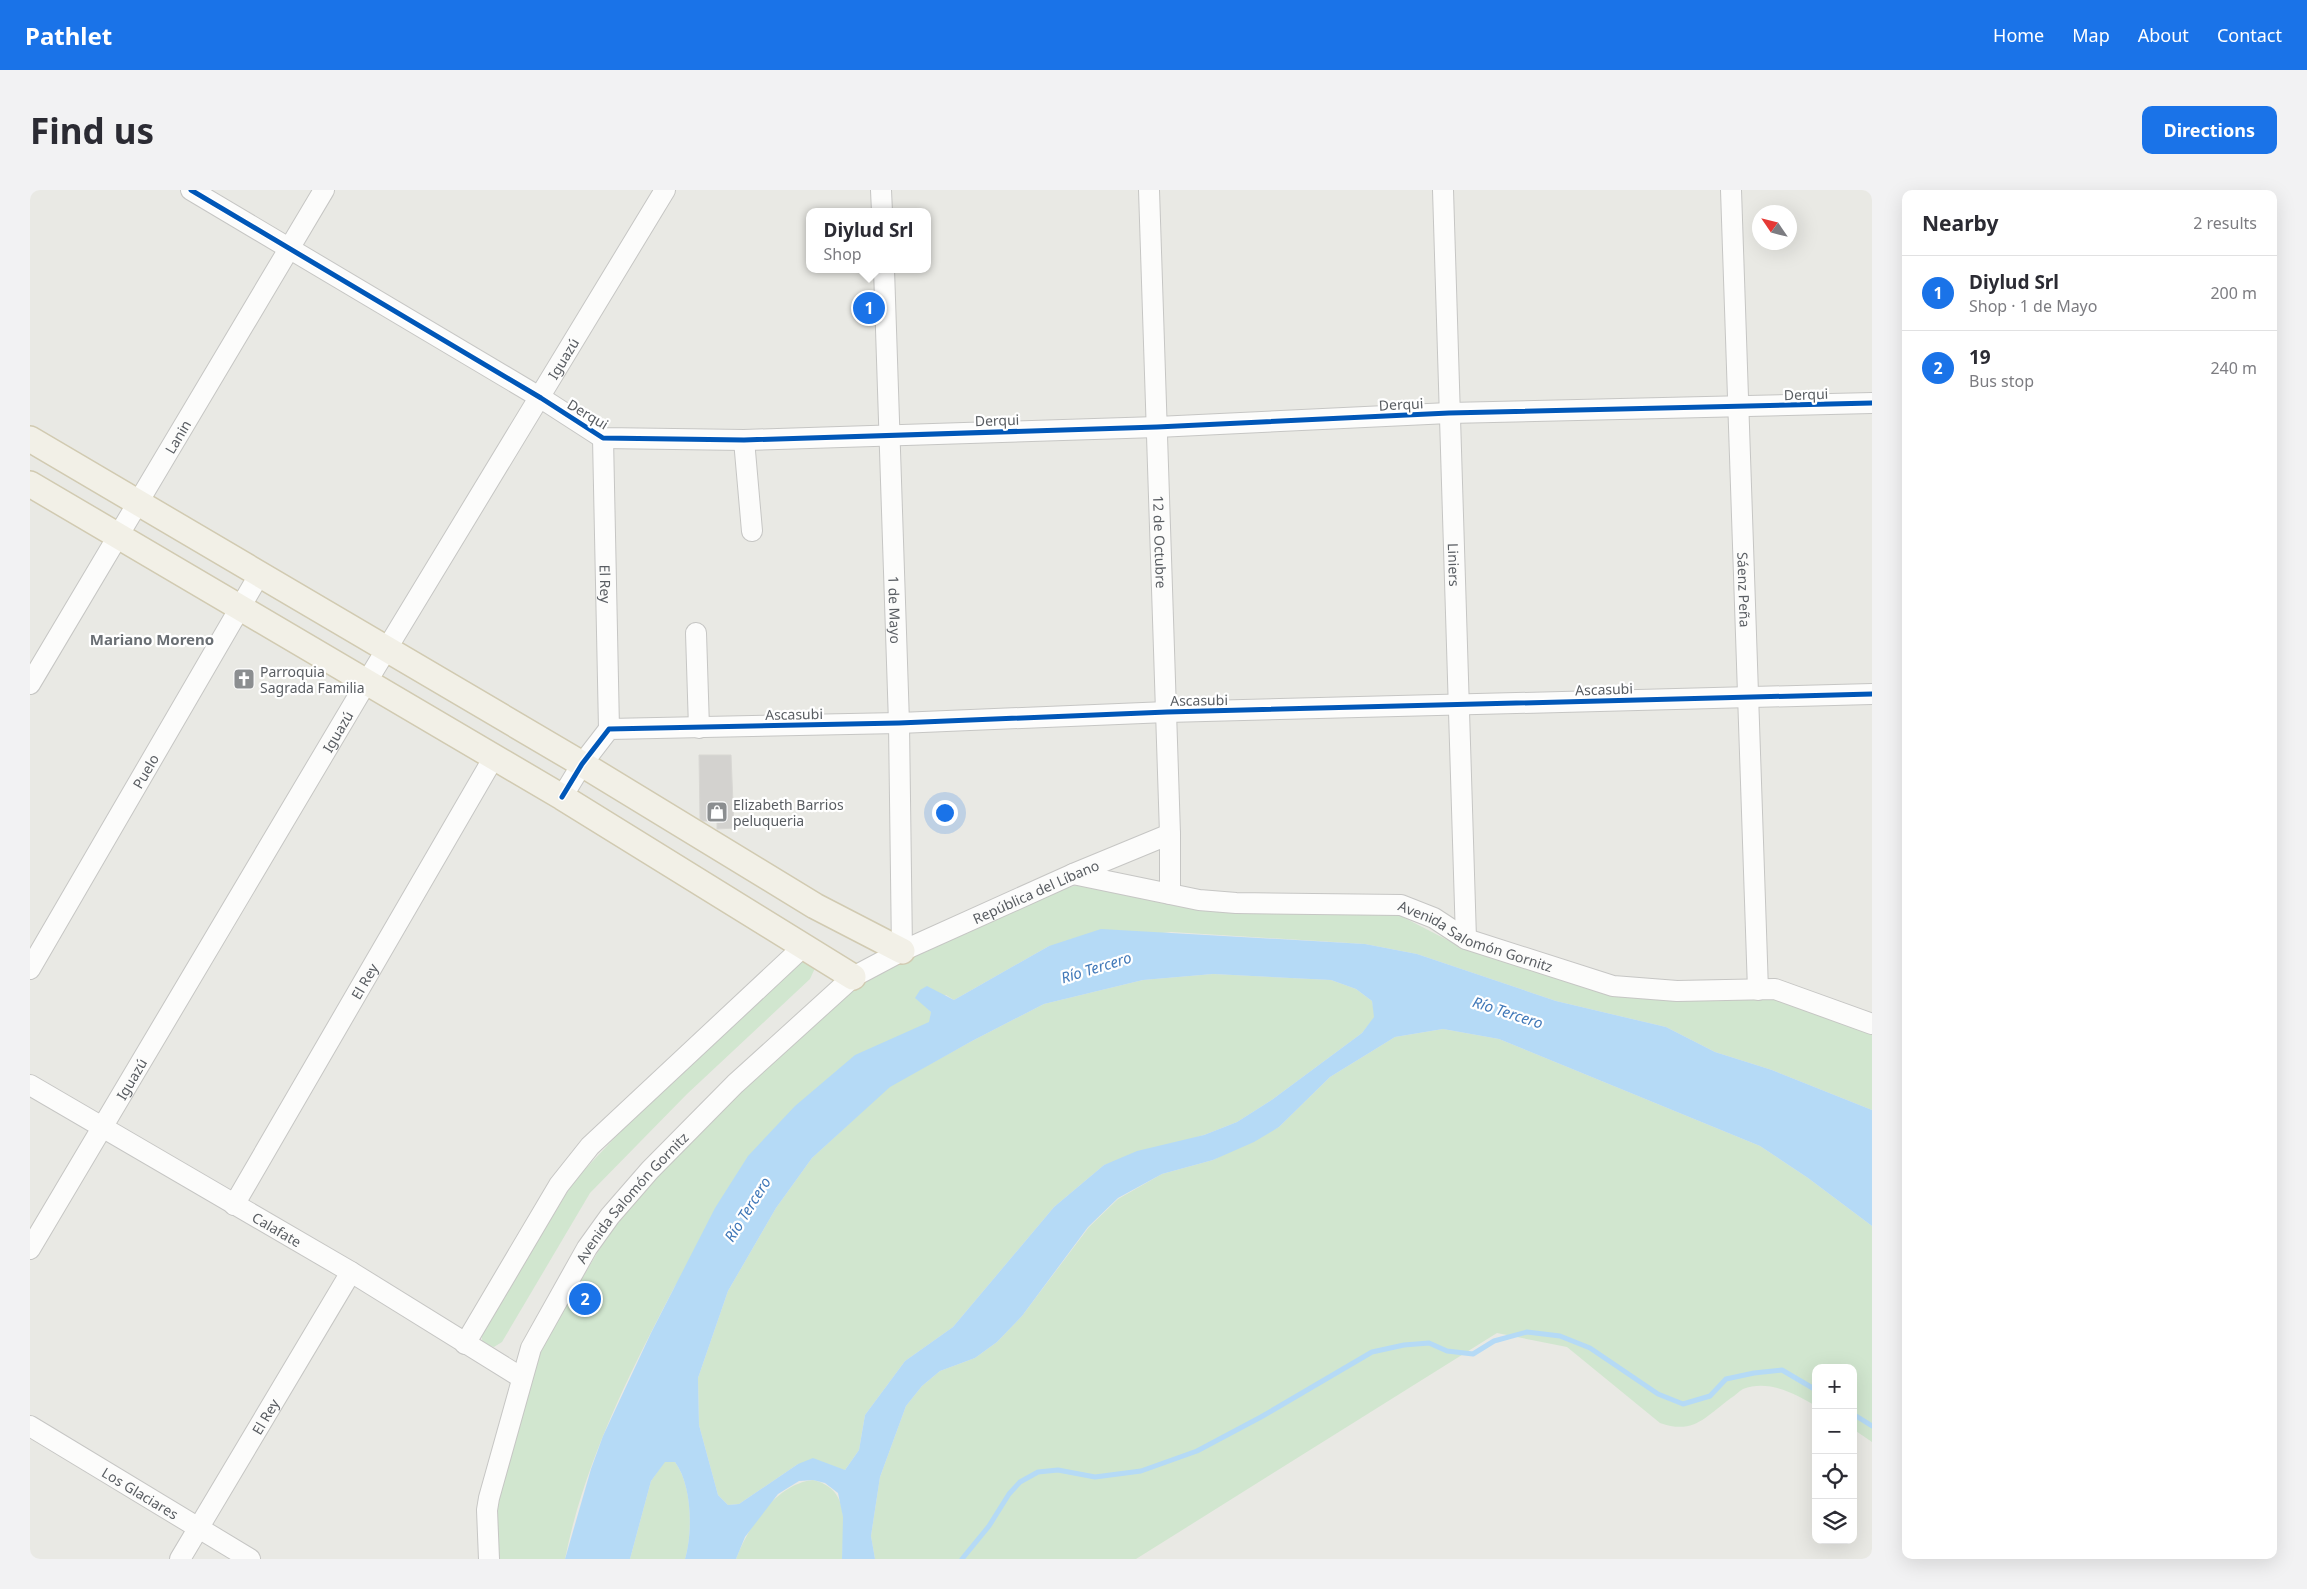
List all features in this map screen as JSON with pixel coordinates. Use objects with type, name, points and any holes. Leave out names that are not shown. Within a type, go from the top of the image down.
[{"type":"main road","points":[[30,439],[582,764],[815,906],[902,951]]},
{"type":"main road","points":[[30,484],[562,797],[853,977]]},
{"type":"street","name":"Derqui","points":[[191,190],[541,398],[603,438],[744,440],[1157,427],[1449,413],[1872,403]]},
{"type":"street","name":"Lanin","points":[[30,684],[36,660],[116,536],[324,190]]},
{"type":"street","name":"Iguazú","points":[[30,1249],[366,683],[541,398],[665,190]]},
{"type":"street","points":[[881,190],[882,208]]},
{"type":"street","name":"12 de Octubre","points":[[1149,190],[1170,834],[1170,894]]},
{"type":"street","name":"Liniers","points":[[1443,190],[1457,705],[1466,939]]},
{"type":"street","name":"Sáenz Peña","points":[[1731,190],[1740,407],[1758,990]]},
{"type":"street","name":"1 de Mayo","points":[[884,273],[899,723],[902,951]]},
{"type":"street","name":"El Rey","points":[[603,438],[609,729]]},
{"type":"street","points":[[744,440],[752,531]]},
{"type":"street","name":"Puelo","points":[[30,969],[238,608],[259,575]]},
{"type":"street","points":[[696,633],[699,728]]},
{"type":"street","name":"Ascasubi","points":[[609,729],[899,723],[1166,712],[1872,694]]},
{"type":"street","points":[[562,797],[582,764],[609,729]]},
{"type":"street","name":"El Rey","points":[[234,1205],[494,757]]},
{"type":"street","name":"República del Líbano","points":[[902,951],[1073,874],[1170,834]]},
{"type":"street","name":"Avenida Salomón Gornitz","points":[[1073,874],[1199,900],[1236,903],[1401,905],[1434,918],[1466,939],[1613,986],[1677,991],[1775,990],[1872,1024]]},
{"type":"street","points":[[465,1344],[559,1184],[590,1146],[804,946]]},
{"type":"street","name":"Avenida Salomón Gornitz","points":[[489,1559],[487,1516],[489,1498],[531,1348],[586,1248],[610,1216],[650,1170],[735,1084],[853,977],[902,951]]},
{"type":"street","name":"Calafate","points":[[30,1085],[351,1272],[522,1378]]},
{"type":"street","name":"El Rey","points":[[180,1559],[351,1272]]},
{"type":"street","name":"Los Glaciares","points":[[30,1426],[250,1559]]},
{"type":"green space","points":[[1074,886],[1208,911],[1397,914],[1463,948],[1662,999],[1778,1000],[1872,1034],[1872,1110],[1772,1070],[1715,1052],[1666,1027],[1556,1001],[1417,954],[1365,944],[1171,932],[1049,946],[954,1000],[946,995],[926,1006],[931,1012],[930,1022],[675,1286],[625,1385],[596,1453],[573,1523],[565,1559],[498,1559],[496,1522],[499,1494],[539,1355],[554,1325],[614,1225],[655,1176],[741,1091],[859,983],[872,975],[1056,891]]},
{"type":"green space","points":[[805,960],[813,964],[815,968],[810,979],[687,1094],[590,1193],[502,1342],[494,1347],[483,1343],[481,1335],[574,1181],[639,1112],[801,961]]},
{"type":"green space","points":[[1213,974],[1331,980],[1356,989],[1372,1001],[1375,1017],[1362,1033],[1273,1099],[1237,1122],[1204,1135],[1104,1165],[1054,1207],[953,1327],[905,1361],[865,1415],[859,1450],[845,1470],[798,1464],[739,1504],[728,1505],[718,1495],[699,1425],[698,1378],[728,1291],[776,1208],[812,1158],[890,1086],[1044,1004],[1143,980]]},
{"type":"green space","points":[[1443,1029],[1499,1039],[1760,1146],[1808,1178],[1872,1226],[1872,1442],[1857,1432],[1857,1364],[1812,1364],[1812,1404],[1781,1389],[1753,1386],[1743,1389],[1699,1422],[1682,1427],[1660,1423],[1567,1347],[1497,1333],[1136,1559],[875,1559],[871,1536],[880,1477],[906,1406],[922,1386],[940,1371],[975,1358],[997,1342],[1022,1316],[1089,1227],[1118,1199],[1162,1174],[1213,1160],[1279,1127],[1330,1077],[1395,1037]]},
{"type":"green space","points":[[665,1461],[675,1462],[681,1472],[688,1496],[690,1523],[685,1559],[630,1559],[651,1481]]},
{"type":"green space","points":[[813,1480],[825,1485],[834,1492],[840,1501],[844,1523],[842,1559],[736,1559],[748,1534],[765,1509],[787,1490],[800,1483]]},
{"type":"water","name":"Río Tercero","points":[[1101,929],[1365,944],[1417,954],[1556,1001],[1666,1027],[1715,1052],[1772,1070],[1872,1110],[1872,1226],[1808,1178],[1760,1146],[1499,1039],[1443,1029],[1395,1037],[1330,1077],[1279,1127],[1254,1142],[1213,1160],[1162,1174],[1118,1198],[1088,1227],[1022,1316],[997,1342],[975,1358],[940,1371],[922,1386],[906,1406],[880,1477],[871,1536],[875,1559],[842,1559],[843,1517],[838,1493],[825,1483],[813,1480],[799,1481],[778,1494],[745,1537],[736,1559],[685,1559],[690,1523],[688,1496],[681,1472],[675,1462],[665,1462],[651,1481],[630,1559],[565,1559],[591,1469],[603,1436],[651,1333],[715,1208],[748,1156],[795,1106],[855,1055],[929,1022],[931,1012],[915,998],[920,990],[927,986],[954,1000],[1049,946]],"holes":[[[1213,974],[1331,980],[1356,989],[1372,1001],[1374,1017],[1362,1033],[1273,1099],[1237,1122],[1204,1135],[1137,1151],[1104,1165],[1054,1207],[953,1327],[905,1361],[865,1415],[859,1450],[845,1470],[813,1458],[798,1464],[739,1504],[728,1505],[718,1495],[699,1425],[698,1378],[728,1291],[776,1208],[812,1158],[890,1087],[972,1041],[1044,1004],[1143,980]]]},
{"type":"building","points":[[699,755],[731,755],[734,828],[717,829],[717,821],[703,821],[700,819]]},
{"type":"waterway","points":[[962,1559],[989,1526],[1009,1494],[1020,1482],[1038,1472],[1058,1470],[1095,1477],[1141,1471],[1197,1451],[1261,1417],[1372,1352],[1404,1345],[1429,1343],[1447,1351],[1473,1354],[1494,1341],[1527,1332],[1560,1336],[1590,1348],[1658,1394],[1683,1404],[1710,1396],[1726,1379],[1754,1373],[1782,1370],[1812,1388]]},
{"type":"waterway","points":[[1857,1417],[1872,1426]]},
{"type":"cycle path","points":[[191,190],[541,398],[603,438],[744,440],[1157,427],[1449,413],[1872,403]]},
{"type":"cycle path","points":[[562,797],[582,764],[609,729],[899,723],[1167,712],[1872,694]]},
{"type":"place","name":"Diylud Srl","points":[[869,308]]},
{"type":"place","name":"Parroquia Sagrada Familia","points":[[244,679]]},
{"type":"place","name":"Elizabeth Barrios peluqueria","points":[[717,812]]},
{"type":"place","name":"19","points":[[585,1299]]},
{"type":"district","name":"Mariano Moreno","points":[[152,639]]}]
